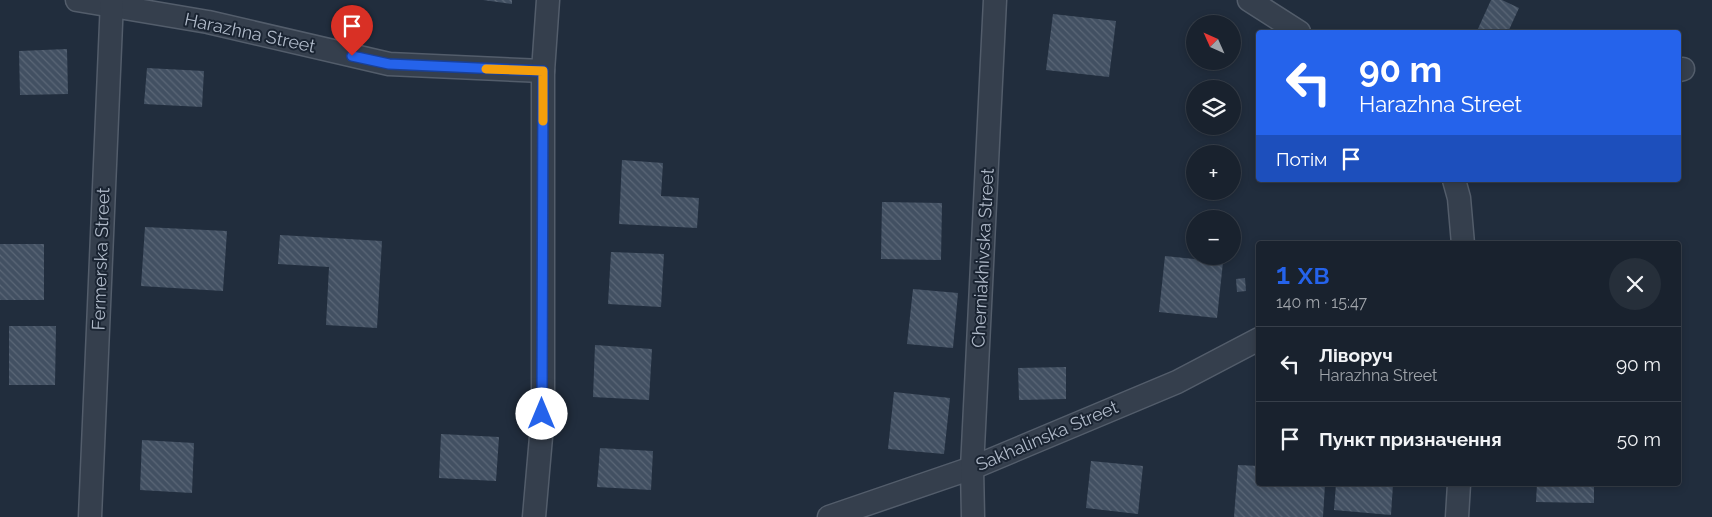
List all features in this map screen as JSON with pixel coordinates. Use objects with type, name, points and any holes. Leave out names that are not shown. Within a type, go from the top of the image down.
[{"type":"street","name":"Harazhna Street","points":[[77,0],[112,4],[208,22],[389,64],[543,71]]},
{"type":"street","points":[[534,517],[542,414],[543,71],[548,0]]},
{"type":"street","name":"Cherniakhivska Street","points":[[973,517],[972,468],[995,0]]},
{"type":"street","points":[[1249,0],[1296,30]]},
{"type":"street","name":"Fermerska Street","points":[[90,517],[112,4]]},
{"type":"street","points":[[1455,182],[1459,198],[1463,241]]},
{"type":"street","name":"Sakhalinska Street","points":[[829,517],[972,468],[1177,382],[1256,341]]},
{"type":"street","points":[[1457,517],[1459,486]]},
{"type":"building","points":[[483,0],[512,0],[512,4]]},
{"type":"building","points":[[1491,0],[1502,0],[1519,8],[1509,30],[1477,30]]},
{"type":"building","points":[[1053,14],[1116,21],[1109,77],[1046,70]]},
{"type":"building","points":[[67,49],[68,94],[20,95],[19,51]]},
{"type":"building","points":[[147,68],[204,71],[202,107],[144,104]]},
{"type":"building","points":[[622,160],[663,163],[661,196],[699,198],[697,228],[619,224]]},
{"type":"building","points":[[882,202],[942,203],[941,260],[881,259]]},
{"type":"building","points":[[145,227],[227,231],[223,291],[141,286]]},
{"type":"building","points":[[280,235],[382,241],[377,328],[326,325],[329,267],[278,264]]},
{"type":"building","points":[[0,244],[44,244],[44,300],[0,300]]},
{"type":"building","points":[[611,252],[664,254],[661,307],[608,304]]},
{"type":"building","points":[[1165,256],[1186,258],[1186,265],[1223,265],[1217,318],[1159,312]]},
{"type":"building","points":[[1245,278],[1246,291],[1237,292],[1236,279]]},
{"type":"building","points":[[913,289],[958,293],[953,348],[907,344]]},
{"type":"building","points":[[9,326],[56,326],[55,385],[9,385]]},
{"type":"building","points":[[595,345],[652,349],[649,400],[593,397]]},
{"type":"building","points":[[1066,367],[1066,399],[1019,400],[1018,368]]},
{"type":"building","points":[[894,392],[950,398],[944,454],[888,449]]},
{"type":"building","points":[[441,434],[499,437],[496,481],[439,478]]},
{"type":"building","points":[[142,440],[194,443],[192,493],[140,490]]},
{"type":"building","points":[[600,448],[653,451],[651,490],[597,487]]},
{"type":"building","points":[[1091,461],[1143,466],[1138,514],[1086,508]]},
{"type":"building","points":[[1238,465],[1256,466],[1256,486],[1325,486],[1323,517],[1234,517]]},
{"type":"building","points":[[1336,486],[1393,486],[1391,515],[1334,510]]},
{"type":"building","points":[[1537,486],[1594,486],[1594,503],[1536,502]]},
{"type":"slow traffic","points":[[486,69],[543,71],[543,121]]},
{"type":"route","points":[[352,56],[389,64],[543,71],[542,414]]}]
